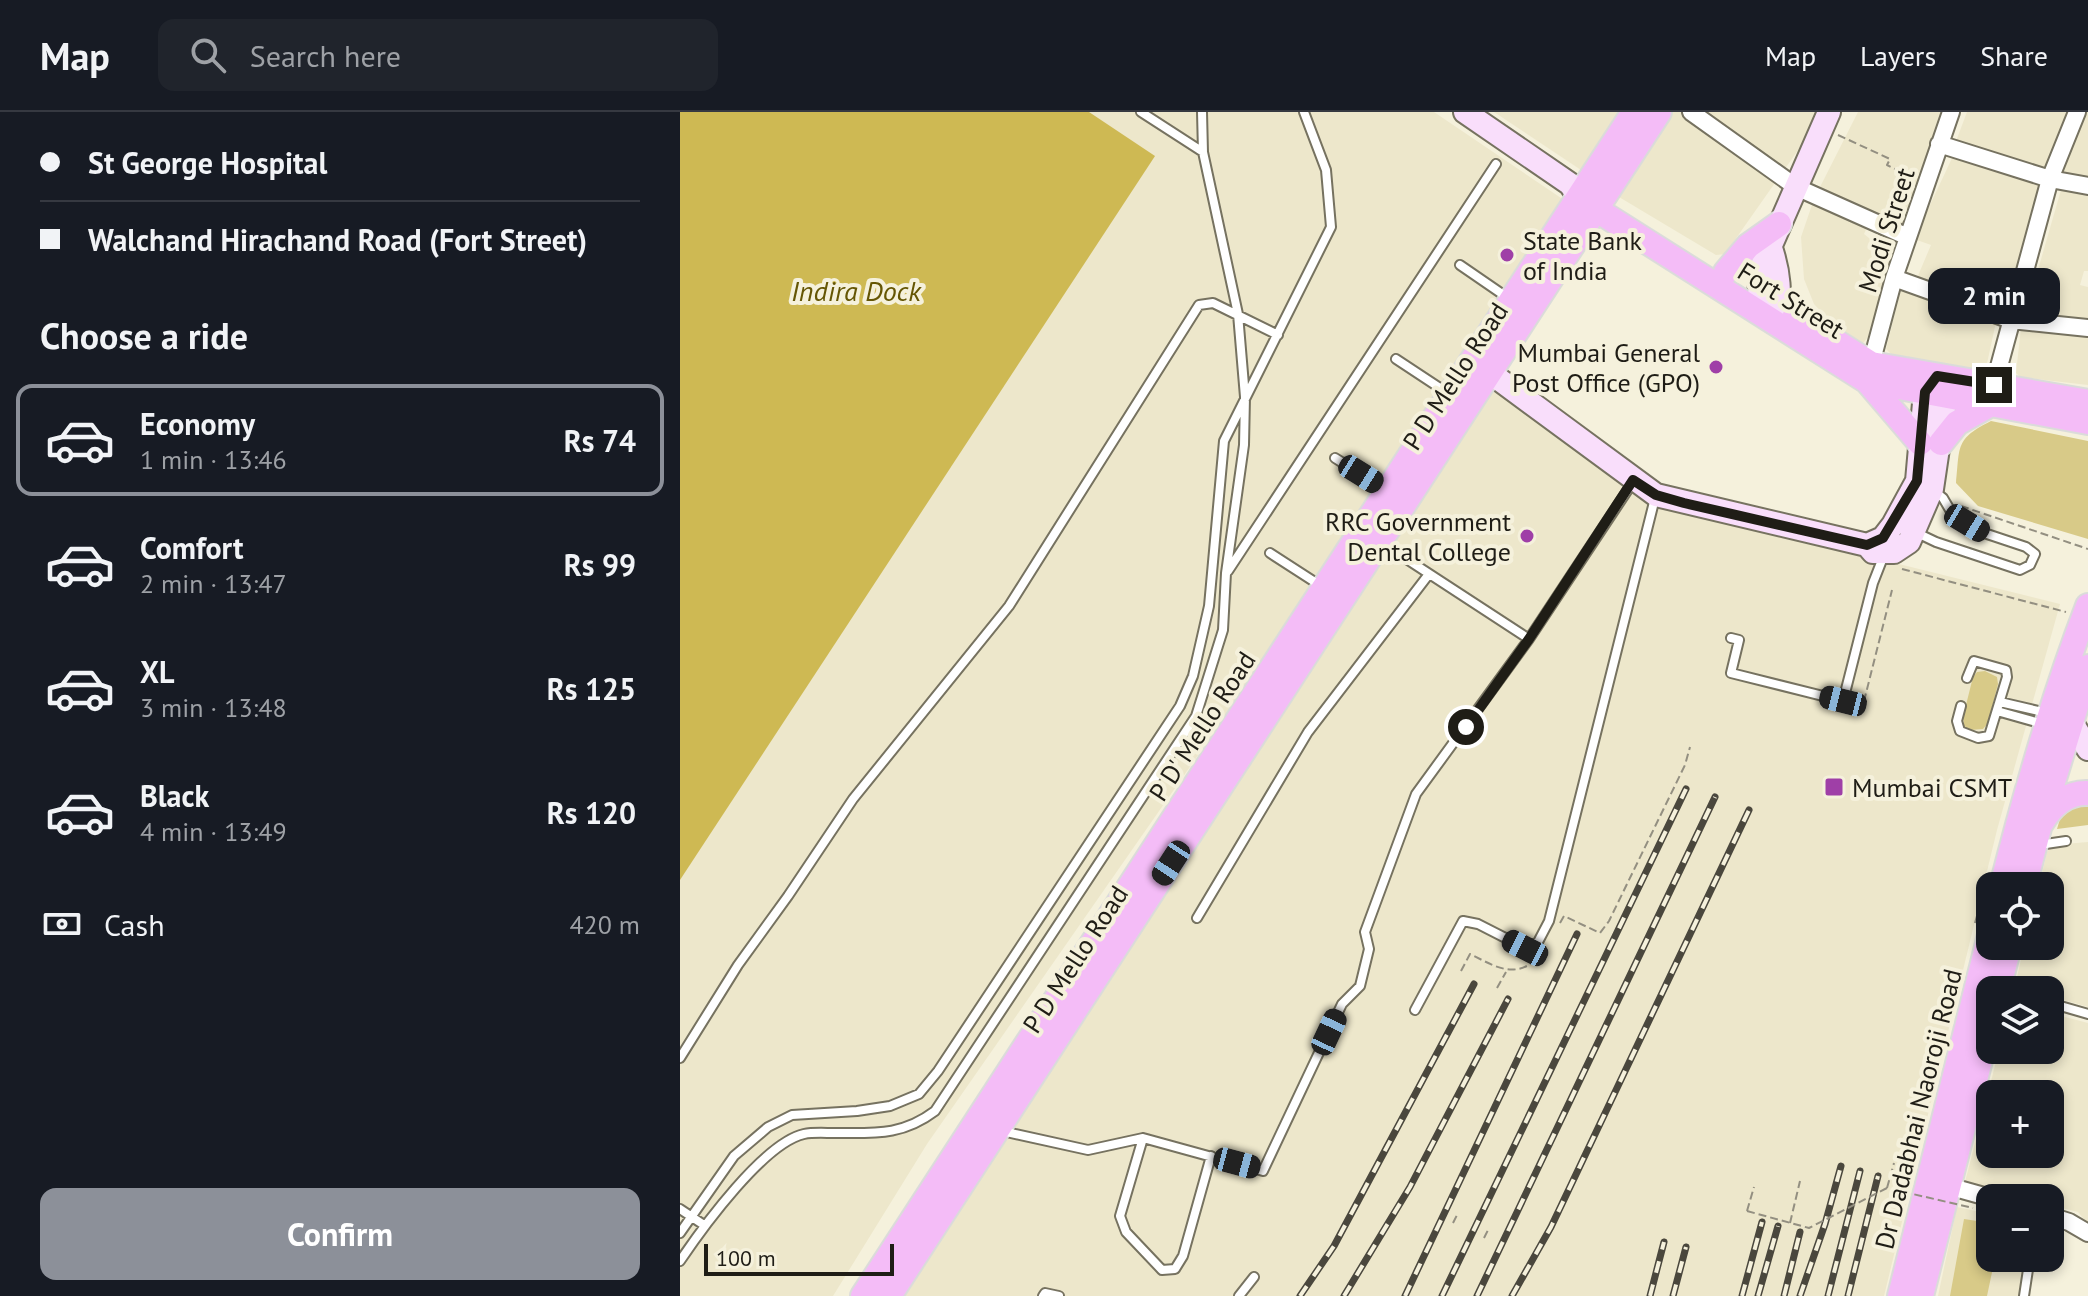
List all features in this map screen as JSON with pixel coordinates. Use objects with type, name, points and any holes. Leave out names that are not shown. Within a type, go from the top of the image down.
[{"type":"main road","points":[[1465,112],[1587,195]]},
{"type":"main road","points":[[1587,195],[1634,112]]},
{"type":"main road","points":[[1587,195],[1659,112]]},
{"type":"main road","points":[[1768,309],[1761,268],[1825,120]]},
{"type":"main road","name":"Fort Street","points":[[1587,195],[1726,272],[1768,309]]},
{"type":"main road","name":"Fort Street","points":[[1587,195],[1869,373],[1993,395]]},
{"type":"main road","name":"P D' Mello Road","points":[[863,1296],[1325,588],[1371,536],[1386,491],[1512,301],[1587,195]]},
{"type":"main road","name":"P D Mello Road","points":[[889,1296],[1371,536],[1489,372],[1587,195]]},
{"type":"main road","points":[[1726,272],[1748,246],[1775,234]]},
{"type":"main road","points":[[1489,372],[1633,480],[1683,510],[1894,552],[1909,542],[1931,489],[1930,443],[1936,387]]},
{"type":"main road","points":[[1869,373],[1930,443]]},
{"type":"main road","points":[[1930,443],[1993,395],[2088,402]]},
{"type":"main road","points":[[1993,395],[2088,422]]},
{"type":"main road","points":[[1876,549],[1931,489]]},
{"type":"main road","points":[[2006,872],[2018,822],[2071,721],[2063,673],[2078,609]]},
{"type":"main road","points":[[2027,872],[2088,667]]},
{"type":"main road","points":[[2036,837],[2054,806],[2066,797],[2088,793]]},
{"type":"main road","name":"Dr Dadabhai Naoroji Road","points":[[1900,1296],[1984,960]]},
{"type":"main road","name":"Dr Dadabhai Naoroji Road","points":[[1921,1296],[1979,1064]]},
{"type":"street","points":[[1691,112],[1796,187],[1908,237]]},
{"type":"street","name":"Modi Street","points":[[1869,373],[1894,278],[1951,112]]},
{"type":"street","points":[[1993,395],[2050,179],[2077,112]]},
{"type":"street","points":[[1939,144],[2050,179],[2088,186]]},
{"type":"street","points":[[1894,278],[2011,320],[2088,328]]},
{"type":"street","points":[[1948,1186],[1976,1194]]},
{"type":"street","points":[[2064,1220],[2088,1233]]},
{"type":"lane","points":[[1141,112],[1203,152]]},
{"type":"lane","points":[[680,1261],[704,1225],[786,1140],[805,1133],[901,1130],[918,1124],[935,1111],[1196,716],[1223,630],[1226,573],[1242,461],[1245,397],[1238,314],[1203,152],[1202,112]]},
{"type":"lane","points":[[680,1233],[734,1156],[768,1127],[792,1115],[890,1106],[919,1094],[938,1071],[1180,706],[1193,676],[1209,606],[1224,441],[1331,227],[1326,170],[1304,112]]},
{"type":"lane","points":[[1226,573],[1496,164]]},
{"type":"lane","points":[[1460,265],[1512,301]]},
{"type":"lane","points":[[680,1058],[738,965],[853,799],[1009,606],[1199,305],[1208,302],[1278,335]]},
{"type":"lane","points":[[1396,359],[1450,394]]},
{"type":"lane","points":[[1335,458],[1386,491]]},
{"type":"lane","points":[[997,1129],[1088,1150],[1143,1138],[1263,1171],[1342,1004],[1360,986],[1369,949],[1365,932],[1416,794],[1529,639],[1633,480]]},
{"type":"lane","points":[[1914,531],[1928,539],[2020,570],[2030,565],[2035,554],[2026,547],[1981,532],[1953,515],[1931,489]]},
{"type":"lane","points":[[1415,1010],[1463,921],[1478,924],[1525,948],[1538,942],[1549,921],[1656,495]]},
{"type":"lane","points":[[1371,536],[1529,639]]},
{"type":"lane","points":[[1731,638],[1739,640],[1731,673],[1843,701],[1873,583],[1876,549]]},
{"type":"lane","points":[[1270,553],[1325,588]]},
{"type":"lane","points":[[1197,918],[1308,732],[1429,574]]},
{"type":"lane","points":[[1961,706],[1957,727],[1978,738],[1989,736],[2007,677],[2003,667],[1974,661],[1967,678]]},
{"type":"lane","points":[[1999,707],[2071,721]]},
{"type":"lane","points":[[2036,837],[2066,841]]},
{"type":"lane","points":[[2064,1007],[2088,1014]]},
{"type":"lane","points":[[1143,1138],[1120,1216],[1126,1232],[1162,1270],[1175,1269],[1183,1256],[1211,1156]]},
{"type":"lane","points":[[680,1209],[704,1225]]},
{"type":"lane","points":[[2024,1296],[2028,1272]]},
{"type":"lane","points":[[1239,1296],[1254,1277]]},
{"type":"lane","points":[[1043,1296],[1045,1293],[1059,1296]]},
{"type":"path","points":[[1825,120],[1890,159],[1887,165],[1907,175]]},
{"type":"path","points":[[1931,489],[1974,512],[2088,549]]},
{"type":"path","points":[[1902,569],[2078,609]]},
{"type":"path","points":[[1861,713],[1892,590]]},
{"type":"path","points":[[1557,929],[1564,916],[1600,933],[1609,921],[1685,765],[1690,747]]},
{"type":"path","points":[[1591,937],[1594,930]]},
{"type":"path","points":[[1461,971],[1470,954],[1506,971],[1524,969],[1544,956],[1550,942]]},
{"type":"path","points":[[1497,988],[1506,971]]},
{"type":"path","points":[[1887,1188],[1894,1163]]},
{"type":"path","points":[[1790,1223],[1800,1181]]},
{"type":"path","points":[[1754,1187],[1747,1211],[1809,1228],[1887,1188],[1973,1208]]},
{"type":"path","points":[[1453,1223],[1457,1215]]},
{"type":"path","points":[[1484,1238],[1488,1230]]},
{"type":"shaded area","points":[[680,112],[1434,112],[1564,200],[1295,616],[927,1144],[833,1296],[680,1296]]},
{"type":"shaded area","points":[[1494,112],[1626,112],[1590,168],[1581,170]]},
{"type":"shaded area","points":[[1668,112],[1819,112],[1808,136],[1725,254],[1716,255],[1619,197],[1621,186]]},
{"type":"shaded area","points":[[1858,112],[1950,112],[1904,229],[1819,189]]},
{"type":"shaded area","points":[[1967,112],[2066,112],[2047,171],[1955,144]]},
{"type":"shaded area","points":[[2079,112],[2088,112],[2088,183],[2056,174]]},
{"type":"shaded area","points":[[1953,156],[2041,181],[2009,308],[2000,314],[1917,278],[1931,245],[1914,239]]},
{"type":"shaded area","points":[[2063,183],[2088,189],[2088,271],[2084,271],[2080,285],[2088,287],[2088,320],[2036,315],[2027,308]]},
{"type":"shaded area","points":[[1814,199],[1868,225],[1864,234],[1894,258],[1868,337],[1863,343],[1855,342],[1814,304],[1804,279],[1801,237]]},
{"type":"shaded area","points":[[1901,289],[1996,322],[1986,368],[1979,370],[1891,354],[1886,349]]},
{"type":"shaded area","points":[[2021,328],[2088,335],[2088,385],[2020,377],[2016,373]]},
{"type":"shaded area","points":[[1487,383],[1649,502],[2060,604],[1987,872],[1976,872],[1976,917],[1884,1296],[895,1296]]},
{"type":"shaded area","points":[[1991,421],[2088,441],[2088,539],[1978,506],[1956,483],[1958,460],[1965,439]]},
{"type":"shaded area","points":[[1985,671],[1997,677],[1998,684],[1988,723],[1983,729],[1970,730],[1964,726],[1963,717],[1973,677],[1977,672]]},
{"type":"shaded area","points":[[2088,800],[2088,825],[2057,829],[2062,812]]},
{"type":"shaded area","points":[[2088,842],[2088,1007],[2064,1000],[2064,976],[2017,976],[2021,960],[2064,960],[2064,872],[2042,872],[2047,852],[2053,845]]},
{"type":"shaded area","points":[[2064,1017],[2088,1023],[2088,1224],[2078,1212],[2064,1208],[2064,1184],[1976,1185],[1965,1182],[1976,1139],[1976,1168],[2064,1168],[2064,1080],[1991,1080],[1995,1064],[2064,1064]]},
{"type":"shaded area","points":[[1957,1207],[1976,1211],[1976,1272],[2033,1272],[2029,1296],[1938,1296]]},
{"type":"shaded area","points":[[1964,1219],[1976,1221],[1976,1272],[1992,1272],[1987,1296],[1950,1296]]},
{"type":"water","name":"Indira Dock","points":[[680,112],[1089,112],[1155,156],[680,880]]},
{"type":"railway","points":[[1442,1296],[1686,789]]},
{"type":"railway","points":[[1477,1296],[1715,797]]},
{"type":"railway","points":[[1512,1296],[1551,1227],[1749,810]]},
{"type":"railway","points":[[1405,1296],[1577,934]]},
{"type":"railway","points":[[1300,1296],[1334,1246],[1474,984]]},
{"type":"railway","points":[[1344,1296],[1410,1187],[1508,999]]},
{"type":"railway","points":[[1800,1296],[1841,1166]]},
{"type":"railway","points":[[1828,1296],[1860,1171]]},
{"type":"railway","points":[[1848,1296],[1878,1176]]},
{"type":"railway","points":[[1742,1296],[1762,1222]]},
{"type":"railway","points":[[1758,1296],[1778,1226]]},
{"type":"railway","points":[[1784,1296],[1800,1232]]},
{"type":"railway","points":[[1650,1296],[1664,1242]]},
{"type":"railway","points":[[1673,1296],[1686,1247]]},
{"type":"place","name":"State Bank of India","points":[[1507,255]]},
{"type":"place","name":"Mumbai General Post Office (GPO)","points":[[1716,367]]},
{"type":"place","name":"RRC Government Dental College","points":[[1527,536]]},
{"type":"place","name":"Mumbai CSMT","points":[[1834,787]]},
{"type":"route","points":[[1466,727],[1529,639],[1633,480],[1656,495],[1684,503],[1867,545],[1883,538],[1917,481],[1925,392],[1937,376],[1994,385]]}]
